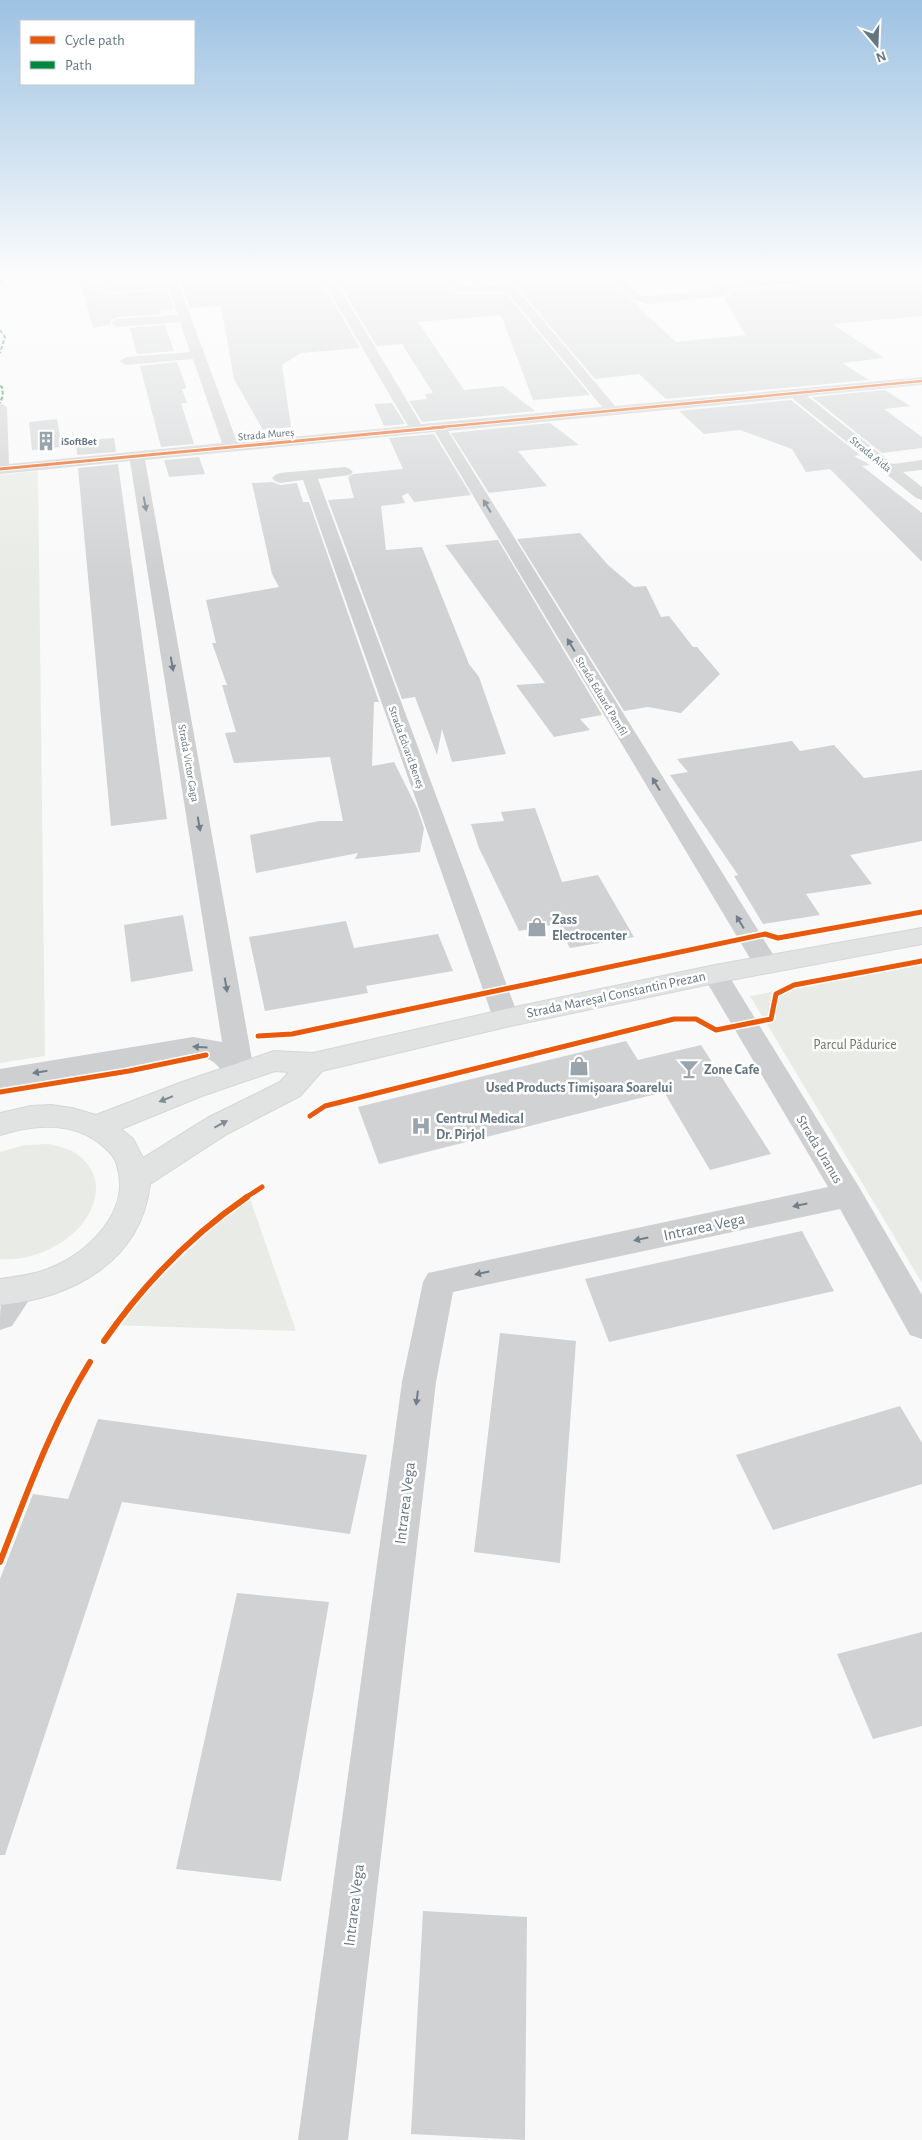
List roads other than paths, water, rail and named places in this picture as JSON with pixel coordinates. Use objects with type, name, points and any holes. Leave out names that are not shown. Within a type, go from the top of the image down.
[{"type":"main road","name":"Strada Mareșal Constantin Prezan","points":[[98,1126],[240,1071],[274,1061],[313,1063],[506,1018],[716,974],[922,936]]},
{"type":"main road","points":[[136,1178],[170,1154],[217,1126],[290,1089],[313,1063]]},
{"type":"main road","points":[[0,1124],[12,1120],[42,1116],[72,1118],[98,1126],[117,1140],[130,1157],[136,1178],[133,1206],[117,1234],[92,1260],[58,1279],[10,1292]]},
{"type":"street","points":[[205,374],[231,447]]},
{"type":"street","points":[[384,374],[417,430]]},
{"type":"street","points":[[581,374],[612,411]]},
{"type":"street","name":"Strada Mureș","points":[[1,469],[922,381]]},
{"type":"street","name":"Strada Aida","points":[[796,394],[922,496]]},
{"type":"street","points":[[0,407],[1,469]]},
{"type":"street","name":"Strada Eduard Pamfil","points":[[439,427],[766,964]]},
{"type":"street","name":"Strada Victor Gaga","points":[[136,456],[240,1071]]},
{"type":"street","points":[[890,469],[922,465]]},
{"type":"street","points":[[280,478],[345,472]]},
{"type":"street","name":"Strada Edvard Beneș","points":[[309,475],[506,1018]]},
{"type":"street","name":"Strada Uranus","points":[[716,974],[848,1195],[922,1325]]},
{"type":"street","points":[[0,1079],[194,1046],[214,1049],[240,1071]]},
{"type":"street","name":"Intrarea Vega","points":[[323,2140],[419,1382],[439,1282],[848,1195]]},
{"type":"street","points":[[0,1316],[10,1292]]},
{"type":"place","name":"iSoftBet","points":[[46,441]]},
{"type":"place","name":"Zass Electrocenter","points":[[537,927]]},
{"type":"place","name":"Used Products Timișoara Soarelui","points":[[579,1066]]},
{"type":"place","name":"Zone Cafe","points":[[689,1069]]},
{"type":"place","name":"Centrul Medical Dr. Pirjol","points":[[421,1126]]},
{"type":"park label","name":"Parcul Pădurice","points":[[855,1044]]}]
